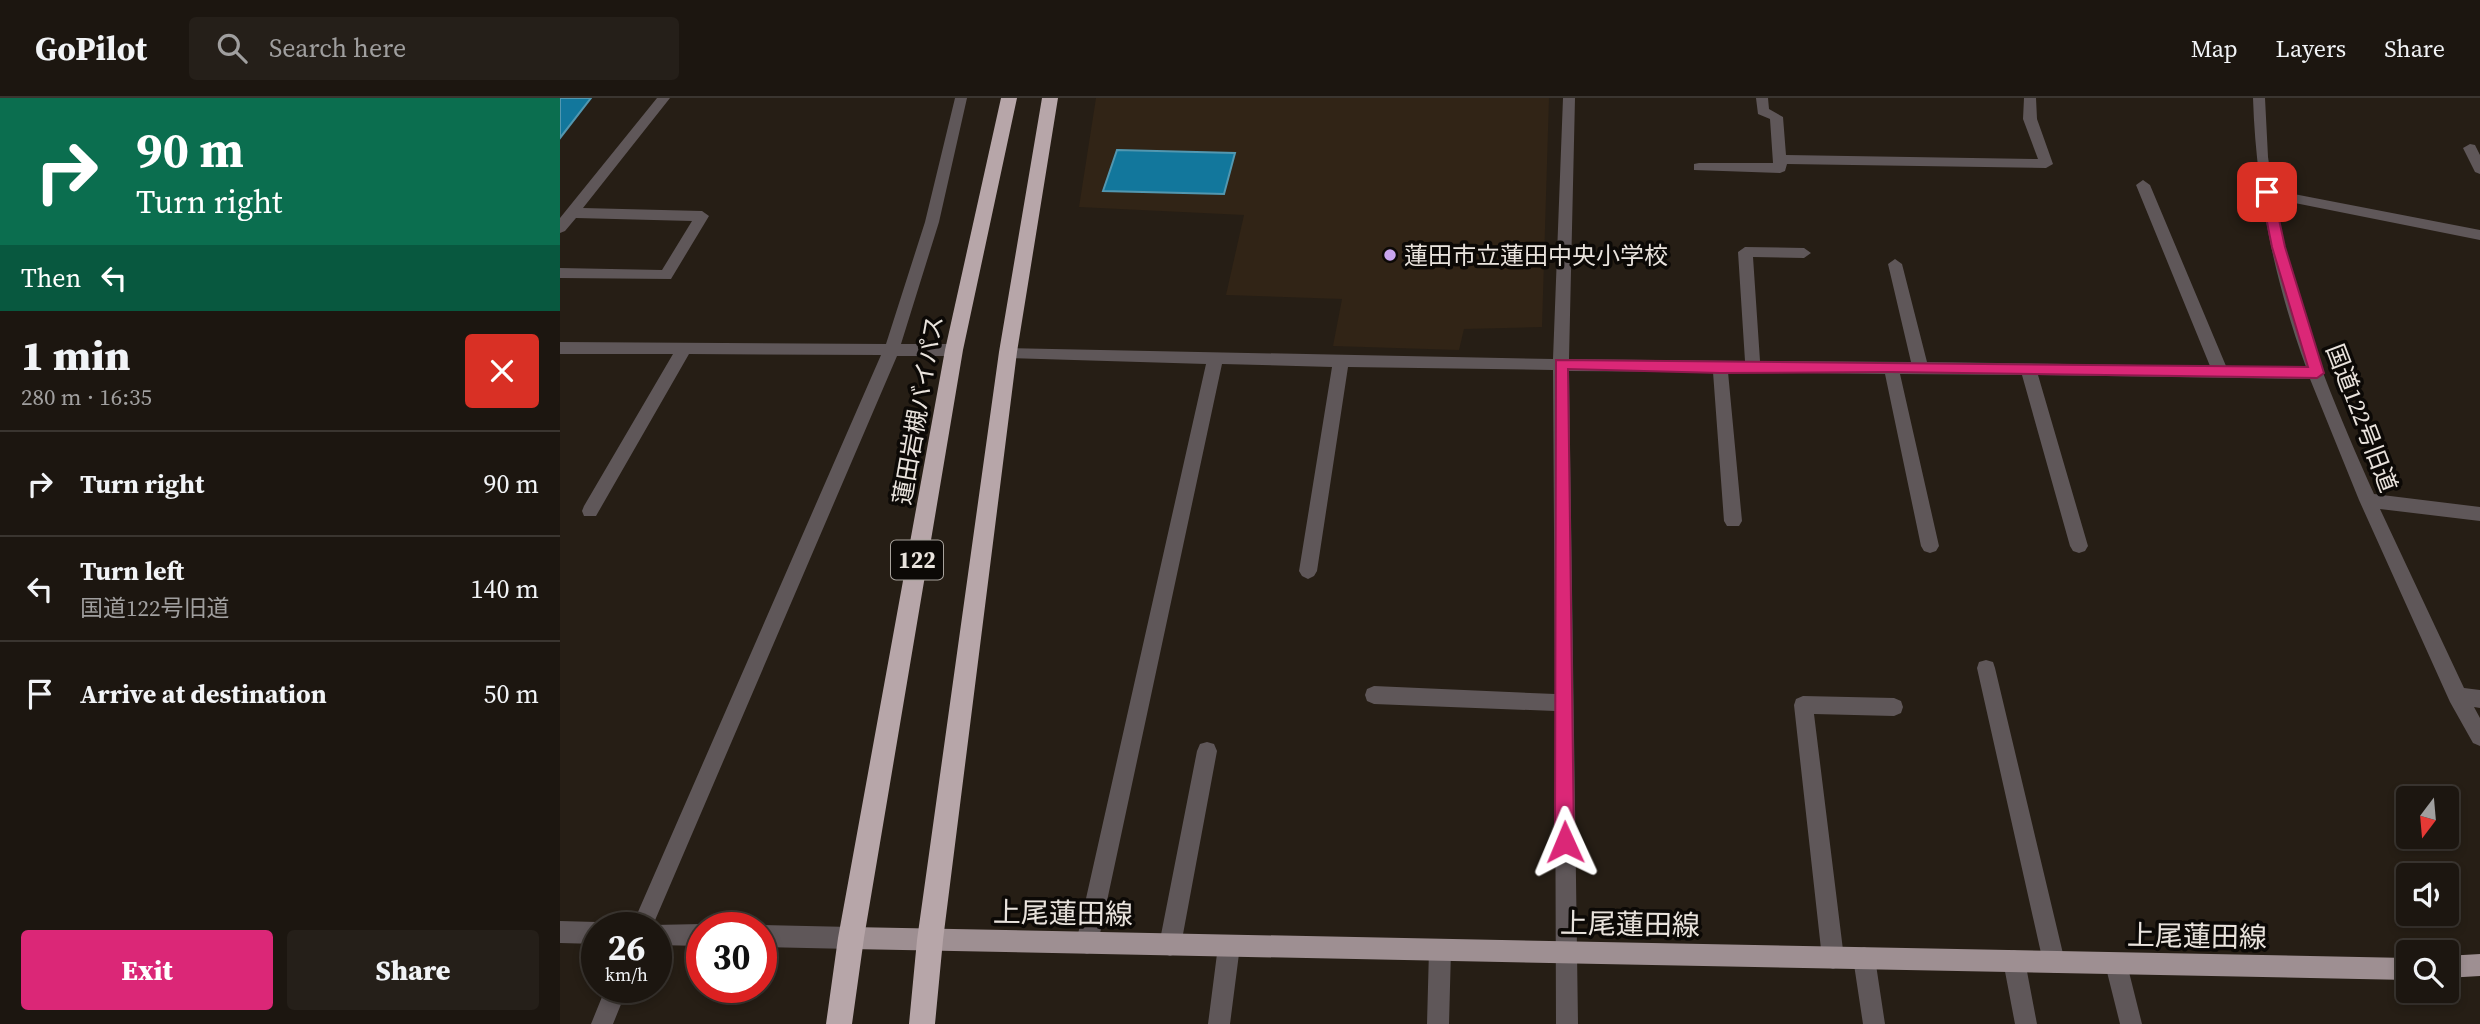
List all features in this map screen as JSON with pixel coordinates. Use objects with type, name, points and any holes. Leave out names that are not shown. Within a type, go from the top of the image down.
[{"type":"highway","name":"蓮田岩槻バイパス","points":[[839,1024],[850,938],[954,350],[1009,98]]},
{"type":"highway","name":"122","points":[[922,1024],[930,940],[1008,352],[1050,98]]},
{"type":"main road","name":"上尾蓮田線","points":[[850,938],[2396,969]]},
{"type":"main road","points":[[2459,966],[2480,965]]},
{"type":"street","points":[[560,228],[664,98]]},
{"type":"street","points":[[648,912],[892,349],[932,222],[961,98]]},
{"type":"street","points":[[1567,1024],[1561,363],[1569,98]]},
{"type":"street","points":[[1699,166],[1780,168],[1776,117],[1763,111],[1762,98]]},
{"type":"street","points":[[1780,159],[2046,164],[2030,119],[2030,98]]},
{"type":"street","name":"国道122号旧道","points":[[2259,98],[2260,147],[2278,247],[2317,373],[2367,500],[2457,696],[2480,737]]},
{"type":"street","points":[[2470,148],[2480,169]]},
{"type":"street","points":[[2143,185],[2220,371]]},
{"type":"street","points":[[2267,192],[2480,235]]},
{"type":"street","points":[[560,273],[666,275],[702,216],[572,213]]},
{"type":"street","points":[[1753,367],[1745,251],[1804,253]]},
{"type":"street","points":[[1895,264],[1920,368]]},
{"type":"street","points":[[560,348],[954,350]]},
{"type":"street","points":[[590,511],[684,349]]},
{"type":"street","points":[[1008,352],[1215,360],[2317,373]]},
{"type":"street","points":[[1087,943],[1215,360]]},
{"type":"street","points":[[1308,571],[1341,361]]},
{"type":"street","points":[[1891,366],[1930,546]]},
{"type":"street","points":[[1720,368],[1733,521]]},
{"type":"street","points":[[2028,369],[2079,546]]},
{"type":"street","points":[[2367,500],[2480,514]]},
{"type":"street","points":[[1986,668],[2054,962]]},
{"type":"street","points":[[1374,695],[1562,703]]},
{"type":"street","points":[[2457,696],[2480,699]]},
{"type":"street","points":[[1833,958],[1803,705],[1894,707]]},
{"type":"street","points":[[1170,945],[1207,751]]},
{"type":"street","points":[[560,923],[581,930]]},
{"type":"street","points":[[560,932],[581,933]]},
{"type":"street","points":[[777,936],[850,938]]},
{"type":"street","points":[[560,945],[581,937]]},
{"type":"street","points":[[1219,1024],[1228,946]]},
{"type":"street","points":[[1438,1024],[1440,950]]},
{"type":"street","points":[[1864,958],[1874,1024]]},
{"type":"street","points":[[2014,961],[2026,1024]]},
{"type":"street","points":[[2116,964],[2131,1024]]},
{"type":"street","points":[[603,1024],[611,1003]]},
{"type":"shaded area","name":"蓮田市立蓮田中央小学校","points":[[1096,98],[1549,98],[1542,327],[1464,329],[1459,350],[1333,346],[1342,299],[1226,295],[1244,215],[1079,207]]},
{"type":"water","points":[[560,98],[591,98],[560,138]]},
{"type":"water","points":[[1117,150],[1235,153],[1224,194],[1103,191]]},
{"type":"place","name":"蓮田市立蓮田中央小学校","points":[[1390,255]]},
{"type":"route","points":[[1565,842],[1561,363],[1720,368],[1891,366],[2317,373],[2278,247],[2267,192]]}]
